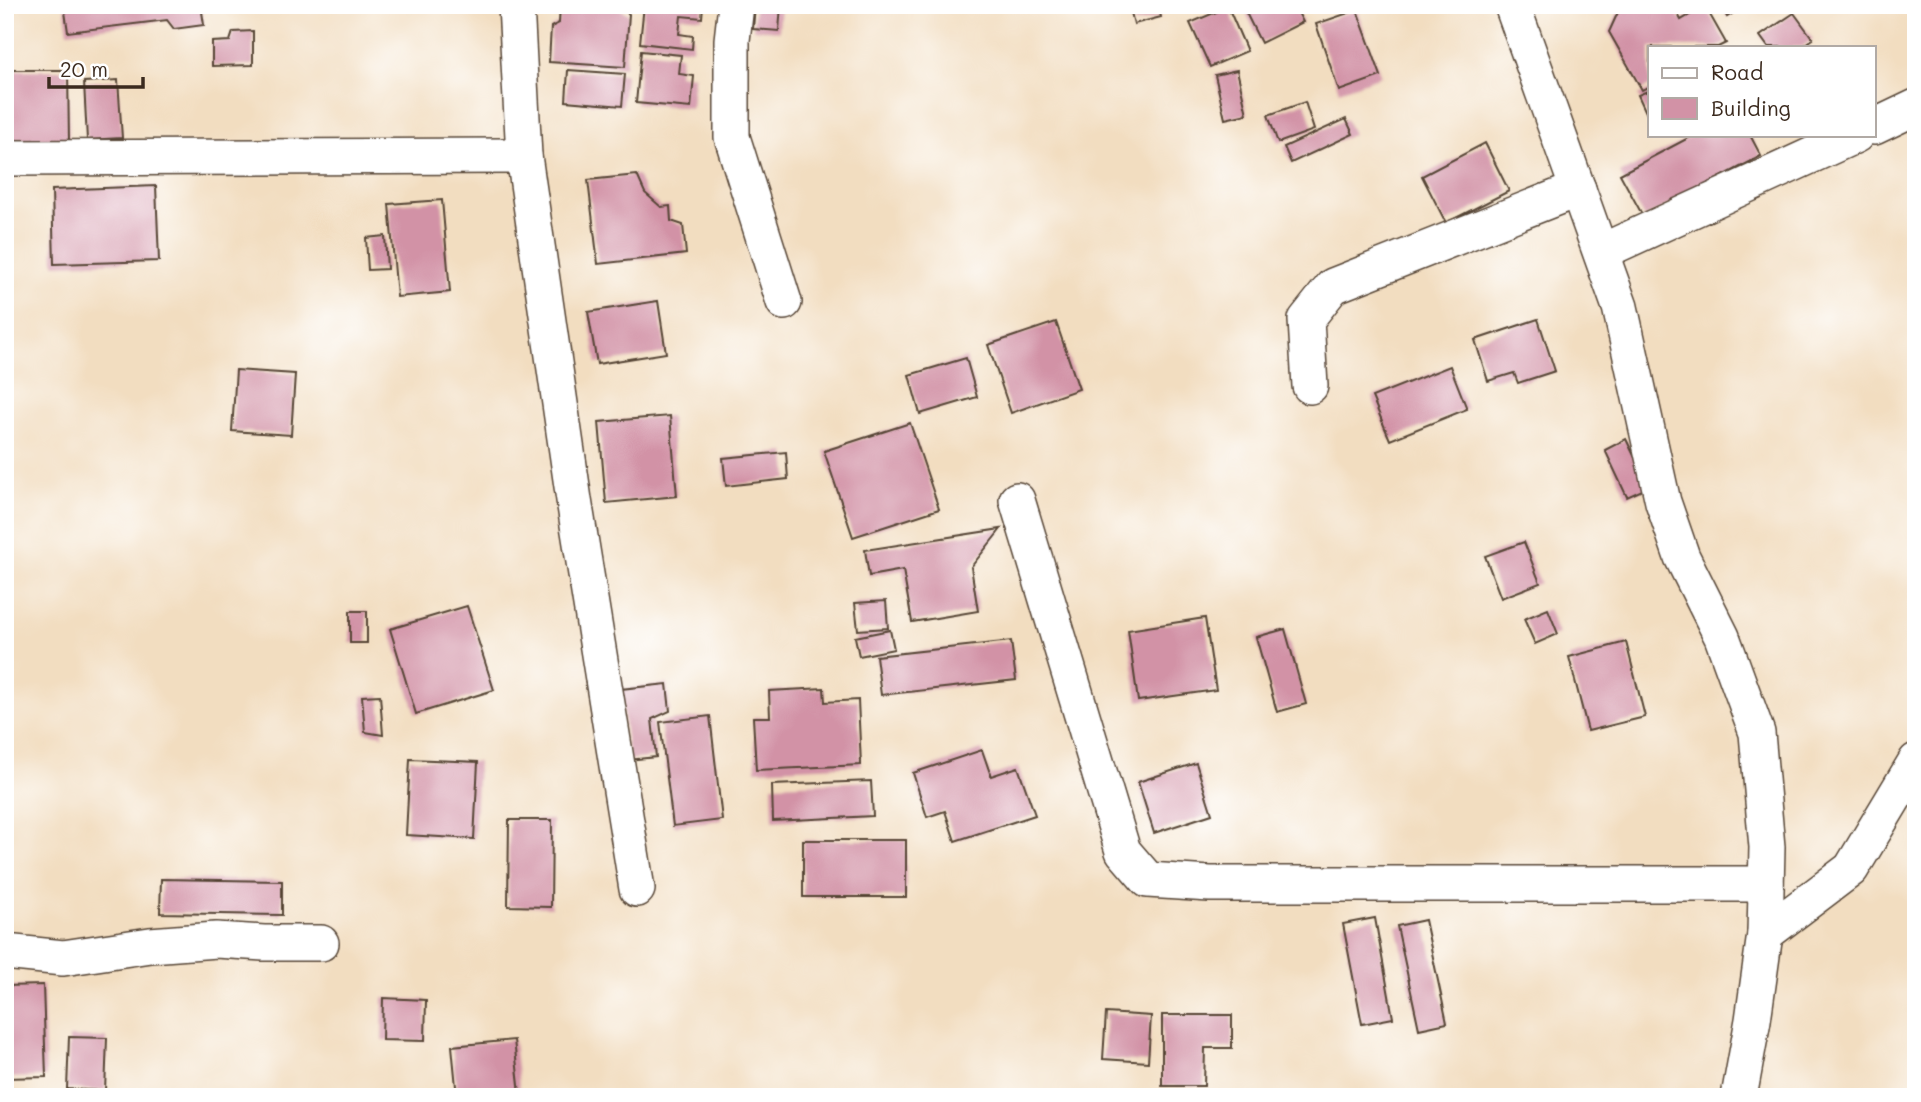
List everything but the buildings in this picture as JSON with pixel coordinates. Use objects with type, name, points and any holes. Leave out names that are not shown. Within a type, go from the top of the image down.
[{"type":"street","points":[[516,5],[524,156],[572,486],[636,888]]},
{"type":"street","points":[[736,5],[732,40],[732,137],[784,302]]},
{"type":"street","points":[[1512,5],[1620,307],[1663,502],[1672,531],[1697,589],[1722,637],[1757,733],[1767,847],[1765,934],[1754,1020],[1739,1097]]},
{"type":"street","points":[[1876,126],[1916,107]]},
{"type":"street","points":[[1601,252],[1854,136]]},
{"type":"street","points":[[5,158],[524,156]]},
{"type":"street","points":[[1310,386],[1306,320],[1333,286],[1578,189]]},
{"type":"street","points":[[1017,500],[1123,851],[1149,880],[1210,884],[1766,884]]},
{"type":"street","points":[[1765,934],[1851,869],[1916,761]]},
{"type":"street","points":[[5,952],[63,958],[150,945],[216,940],[321,943]]}]
